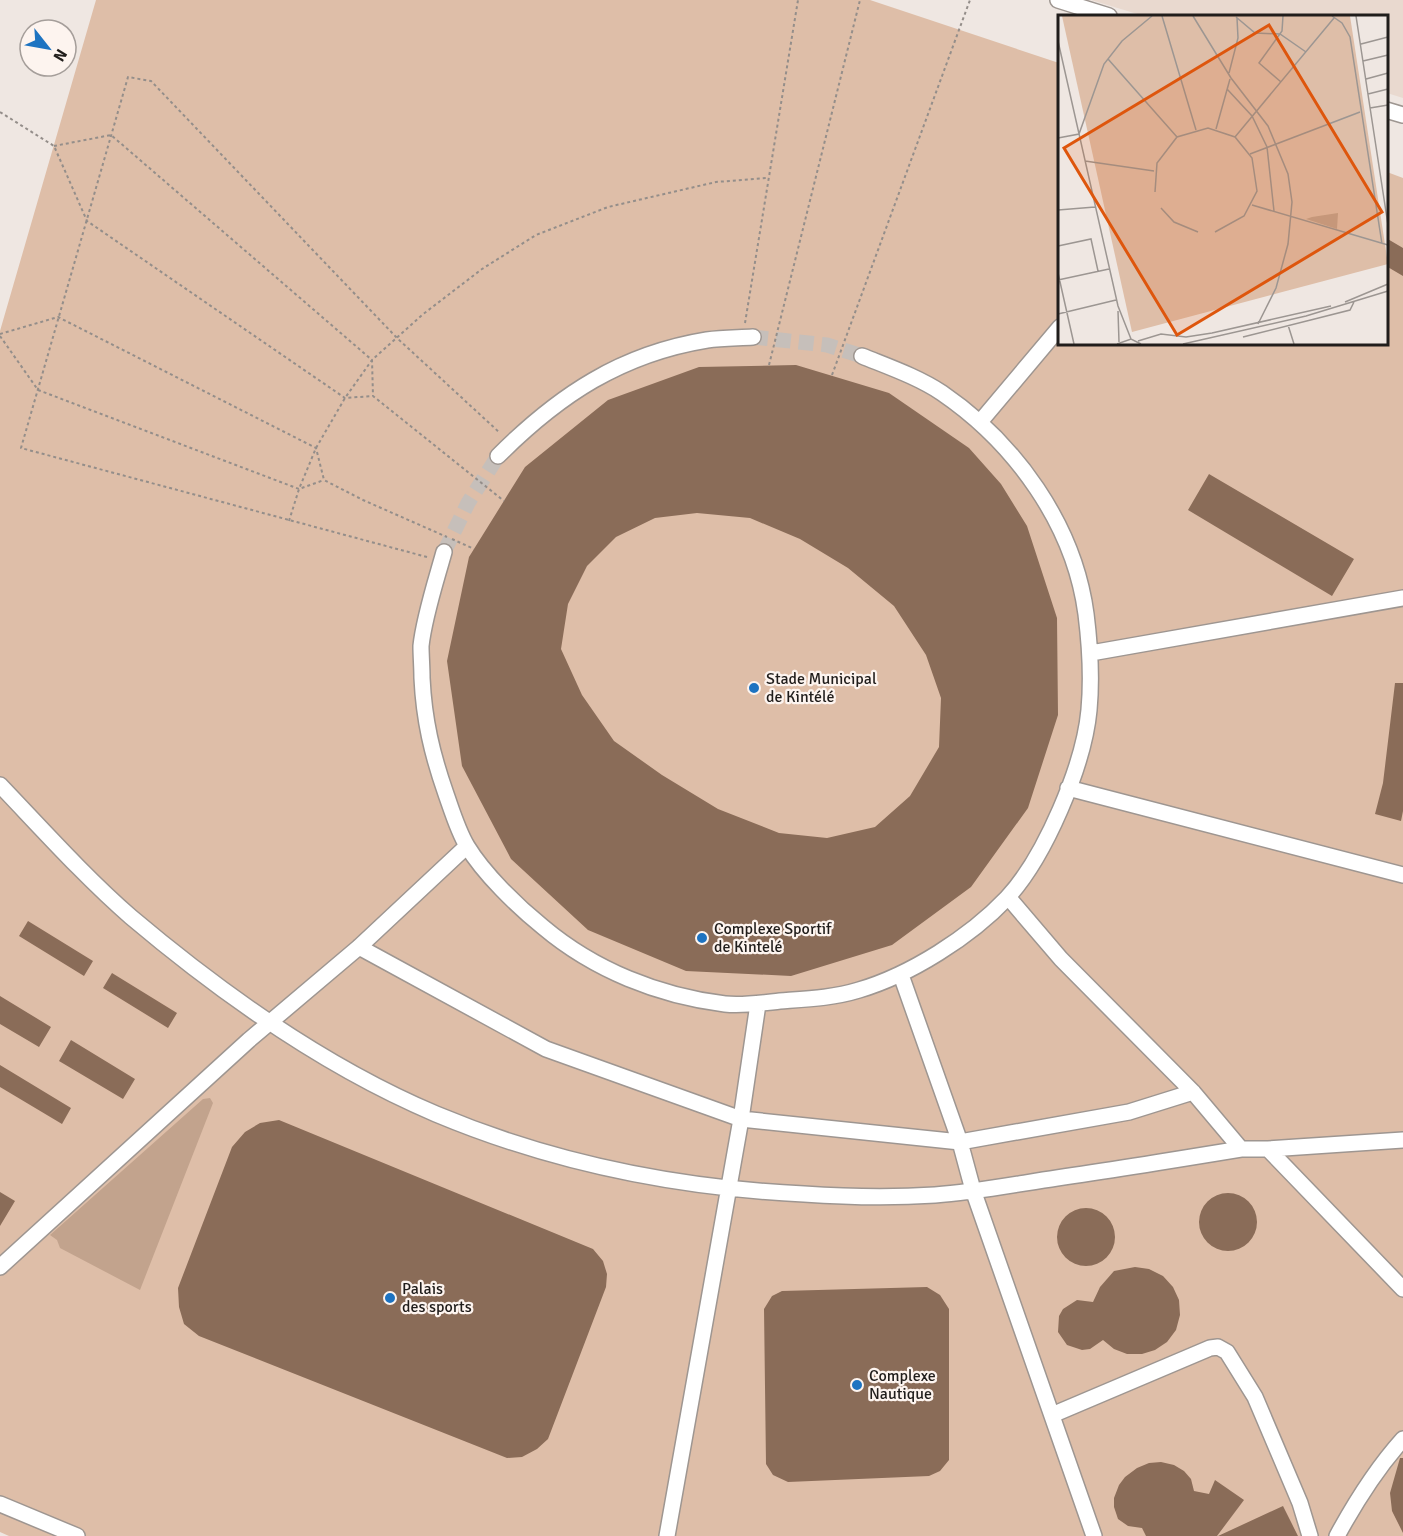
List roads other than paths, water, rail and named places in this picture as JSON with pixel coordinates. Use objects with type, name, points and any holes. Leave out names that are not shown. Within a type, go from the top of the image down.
[{"type":"street","points":[[1058,0],[1106,15]]},
{"type":"street","points":[[1388,111],[1403,115]]},
{"type":"street","points":[[980,422],[1058,328]]},
{"type":"street","points":[[498,456],[544,412],[598,377],[631,360],[708,340],[748,337]]},
{"type":"street","points":[[442,557],[421,645],[423,714],[434,761],[467,846],[499,885],[531,917],[559,941],[592,962],[636,982],[680,996],[727,1004],[758,1004],[823,998],[860,990],[901,975],[973,928],[1008,897],[1035,858],[1049,834],[1083,748],[1089,710],[1091,653],[1084,600],[1076,571],[1056,520],[1044,498],[1016,460],[980,422],[938,390],[862,356]]},
{"type":"street","points":[[1091,653],[1403,598]]},
{"type":"street","points":[[0,785],[130,916],[269,1022],[355,1074],[437,1114],[521,1144],[611,1170],[681,1182],[767,1192],[850,1197],[935,1195],[1241,1149],[1403,1140]]},
{"type":"street","points":[[1068,788],[1403,875]]},
{"type":"street","points":[[0,1267],[269,1022],[359,947],[467,846]]},
{"type":"street","points":[[1008,897],[1061,959],[1193,1092],[1241,1149]]},
{"type":"street","points":[[359,947],[546,1049],[741,1119],[960,1142],[1128,1112],[1193,1092]]},
{"type":"street","points":[[901,975],[960,1142],[973,1190],[1094,1536]]},
{"type":"street","points":[[667,1536],[741,1119],[758,1004]]},
{"type":"street","points":[[1268,1149],[1403,1289]]},
{"type":"street","points":[[1052,1414],[1210,1348],[1218,1347],[1227,1352],[1256,1397],[1300,1503],[1310,1536]]},
{"type":"street","points":[[1337,1536],[1359,1496],[1381,1464],[1403,1439]]},
{"type":"street","points":[[0,1504],[78,1536]]},
{"type":"tunnel","points":[[753,337],[827,345],[862,356]]},
{"type":"tunnel","points":[[444,552],[468,503],[498,456]]},
{"type":"place","name":"Stade Municipal de Kintélé","points":[[754,688]]},
{"type":"place","name":"Complexe Sportif de Kintelé","points":[[702,938]]},
{"type":"place","name":"Palais des sports","points":[[390,1298]]},
{"type":"place","name":"Complexe Nautique","points":[[857,1385]]}]
